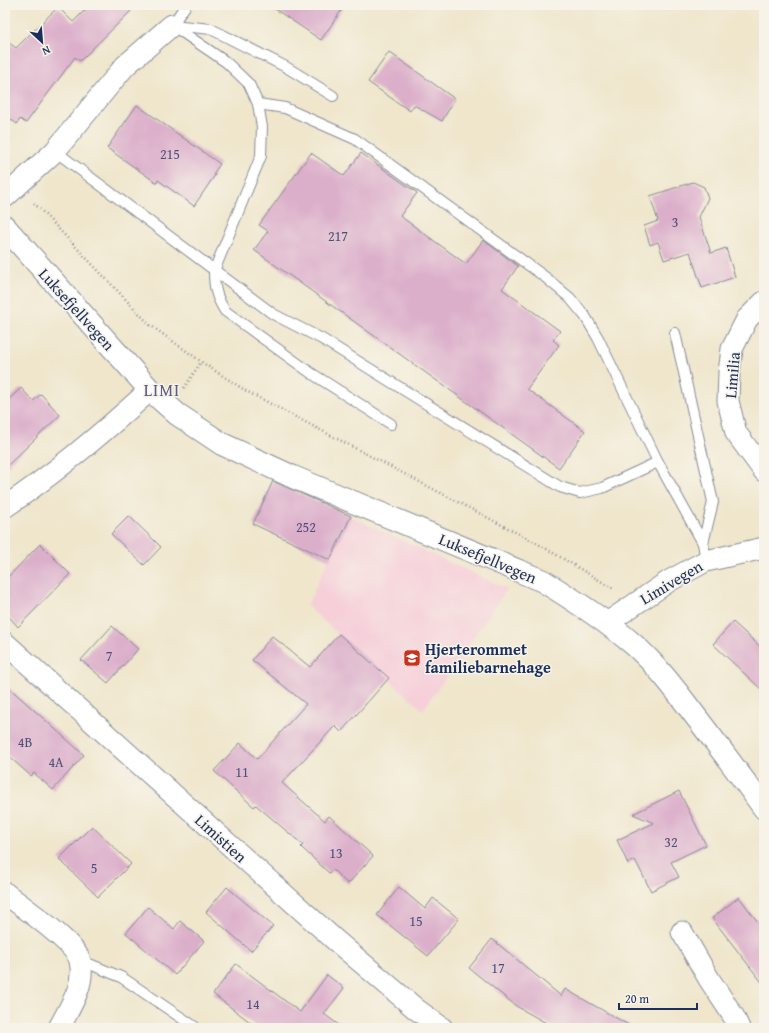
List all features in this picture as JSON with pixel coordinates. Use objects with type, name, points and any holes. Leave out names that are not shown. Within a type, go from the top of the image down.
[{"type":"main road","name":"Luksefjellvegen","points":[[5,227],[150,390],[201,431],[222,444],[293,477],[543,581],[573,599],[634,644],[661,672],[711,736],[764,808]]},
{"type":"street","points":[[12,192],[55,151],[125,66],[172,25]]},
{"type":"street","name":"Limilia","points":[[764,302],[747,319],[732,349],[728,402],[736,433],[751,455],[764,470]]},
{"type":"street","points":[[5,507],[54,472],[101,435],[150,390]]},
{"type":"street","name":"Limivegen","points":[[607,624],[669,581],[705,552],[764,548]]},
{"type":"street","name":"Limistien","points":[[5,643],[335,940],[416,1009],[442,1028]]},
{"type":"street","points":[[5,893],[63,939],[80,960],[81,976],[76,995],[59,1028]]},
{"type":"street","points":[[682,932],[709,979],[734,1017],[739,1028]]},
{"type":"lane","points":[[172,25],[186,5]]},
{"type":"lane","points":[[172,25],[211,29],[286,67],[333,96]]},
{"type":"lane","points":[[172,25],[226,62],[249,84],[258,104],[262,127],[261,156],[214,271],[214,286],[217,297],[225,311],[311,373],[391,424]]},
{"type":"lane","points":[[258,104],[285,108],[355,139],[545,277],[570,298],[598,338],[658,462],[705,552]]},
{"type":"lane","points":[[55,151],[273,314],[322,339],[560,488],[580,493],[602,488],[658,462]]},
{"type":"lane","points":[[675,333],[713,502],[705,552]]},
{"type":"lane","points":[[80,960],[121,977],[195,1027]]},
{"type":"path","points":[[12,192],[150,324],[201,362],[246,391],[540,545],[620,592]]},
{"type":"path","points":[[168,406],[180,394],[201,362]]},
{"type":"shaded area","name":"Hjerterommet familiebarnehage","points":[[349,516],[507,589],[423,710],[307,606]]},
{"type":"building","points":[[90,5],[137,5],[80,61],[75,57],[26,123],[20,119],[17,124],[5,115],[5,40],[16,48],[58,7],[73,22]]},
{"type":"building","points":[[269,5],[345,5],[321,40]]},
{"type":"building","points":[[389,52],[455,99],[442,121],[414,105],[410,111],[368,82]]},
{"type":"building","points":[[137,105],[220,164],[213,174],[215,175],[194,206],[158,180],[157,183],[107,148]]},
{"type":"building","points":[[311,153],[344,176],[361,153],[417,193],[400,216],[466,264],[483,240],[518,266],[502,289],[560,331],[553,340],[559,345],[527,389],[585,431],[559,468],[254,250],[268,231],[259,225]]},
{"type":"building","points":[[693,182],[704,187],[708,198],[699,217],[711,253],[726,248],[735,277],[702,288],[690,252],[664,260],[658,242],[650,245],[644,226],[658,221],[650,196]]},
{"type":"building","points":[[21,388],[33,401],[41,394],[60,415],[5,468],[5,403]]},
{"type":"building","points":[[273,481],[351,516],[330,560],[253,524]]},
{"type":"building","points":[[129,516],[161,547],[144,565],[111,534]]},
{"type":"building","points":[[40,544],[70,574],[18,627],[5,612],[5,580]]},
{"type":"building","points":[[733,622],[764,650],[764,692],[713,644]]},
{"type":"building","points":[[112,626],[138,649],[108,683],[81,660]]},
{"type":"building","points":[[339,634],[389,678],[341,732],[335,726],[282,783],[325,821],[329,816],[373,856],[348,884],[333,870],[329,873],[301,847],[303,845],[256,805],[254,807],[214,771],[240,743],[257,759],[306,704],[252,660],[272,636],[310,667]]},
{"type":"building","points":[[5,684],[84,755],[53,790],[34,773],[31,776],[5,753]]},
{"type":"building","points":[[679,791],[706,845],[671,862],[679,877],[651,891],[635,860],[628,864],[617,840],[654,823],[633,814]]},
{"type":"building","points":[[92,826],[131,864],[98,897],[59,859]]},
{"type":"building","points":[[227,887],[273,926],[251,951],[206,912]]},
{"type":"building","points":[[399,887],[425,909],[433,898],[459,919],[428,956],[377,915]]},
{"type":"building","points":[[739,897],[764,930],[764,985],[712,918]]},
{"type":"building","points":[[148,907],[174,929],[180,921],[204,941],[175,975],[126,933]]},
{"type":"building","points":[[492,939],[561,996],[565,989],[634,1028],[555,1028],[516,1006],[469,968]]},
{"type":"building","points":[[236,964],[300,1012],[327,975],[344,988],[324,1014],[343,1028],[258,1028],[213,994]]},
{"type":"place","name":"Hjerterommet familiebarnehage","points":[[412,658]]},
{"type":"district","name":"LIMI","points":[[162,389]]}]
